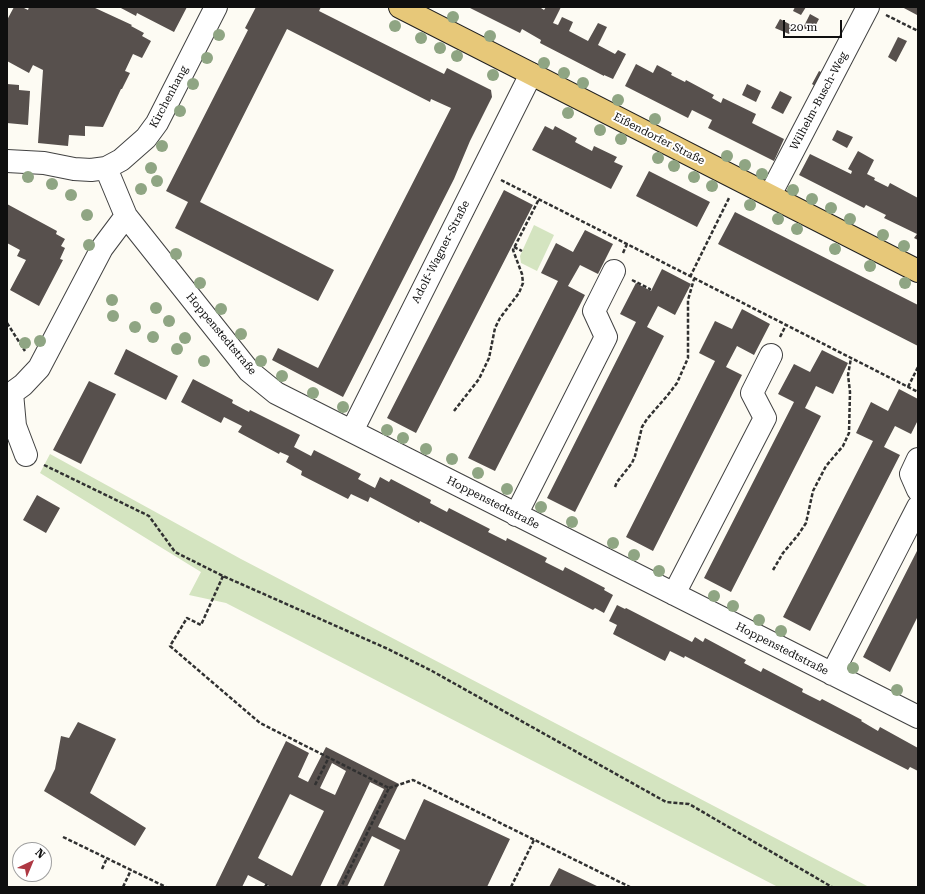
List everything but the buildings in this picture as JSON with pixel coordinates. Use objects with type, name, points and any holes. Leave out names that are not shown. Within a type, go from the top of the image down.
[{"type":"main road","name":"Eißendorfer Straße","points":[[400,7],[918,270]]},
{"type":"street","name":"Kirchenhang","points":[[7,160],[44,163],[74,169],[91,170],[106,168],[121,160],[146,138],[157,123],[216,7]]},
{"type":"street","name":"Wilhelm-Busch-Weg","points":[[770,195],[805,128],[876,10]]},
{"type":"street","name":"Adolf-Wagner-Straße","points":[[352,431],[531,74]]},
{"type":"street","name":"Hoppenstedtstraße","points":[[106,168],[126,216],[249,371],[276,393],[918,717]]},
{"type":"street","points":[[26,455],[15,426],[12,392],[24,385],[39,368],[102,248],[126,216]]},
{"type":"street","points":[[516,515],[606,337],[594,311],[614,271]]},
{"type":"street","points":[[674,594],[765,418],[752,393],[771,355]]},
{"type":"street","points":[[918,459],[911,474],[918,490]]},
{"type":"street","points":[[832,674],[918,507]]},
{"type":"path","points":[[876,10],[918,31]]},
{"type":"path","points":[[482,171],[539,199],[626,246],[918,392]]},
{"type":"path","points":[[690,277],[738,179]]},
{"type":"path","points":[[454,411],[479,379],[489,358],[495,328],[506,309],[519,293],[522,283],[522,274],[513,250],[539,199]]},
{"type":"path","points":[[514,247],[522,251]]},
{"type":"path","points":[[615,487],[616,482],[632,463],[642,426],[677,383],[688,358],[688,300],[694,279]]},
{"type":"path","points":[[7,323],[22,347]]},
{"type":"path","points":[[773,570],[783,553],[798,535],[806,522],[813,491],[826,466],[843,446],[849,433],[850,392],[848,375],[850,358]]},
{"type":"path","points":[[908,387],[918,367]]},
{"type":"path","points":[[26,455],[149,516],[175,552],[223,576],[388,649],[432,671],[666,802],[689,804],[832,887]]},
{"type":"path","points":[[223,576],[201,625],[187,618],[170,646],[260,723],[389,788],[413,780],[630,887]]},
{"type":"path","points":[[315,785],[328,757]]},
{"type":"path","points":[[341,887],[389,788]]},
{"type":"path","points":[[63,837],[166,887]]},
{"type":"path","points":[[511,887],[534,840]]},
{"type":"path","points":[[102,869],[107,858]]},
{"type":"path","points":[[123,887],[131,870]]},
{"type":"green space","points":[[534,225],[554,235],[537,271],[521,263],[520,256]]},
{"type":"green space","points":[[50,454],[241,559],[869,887],[778,887],[226,603],[189,595],[201,572],[40,473]]}]
